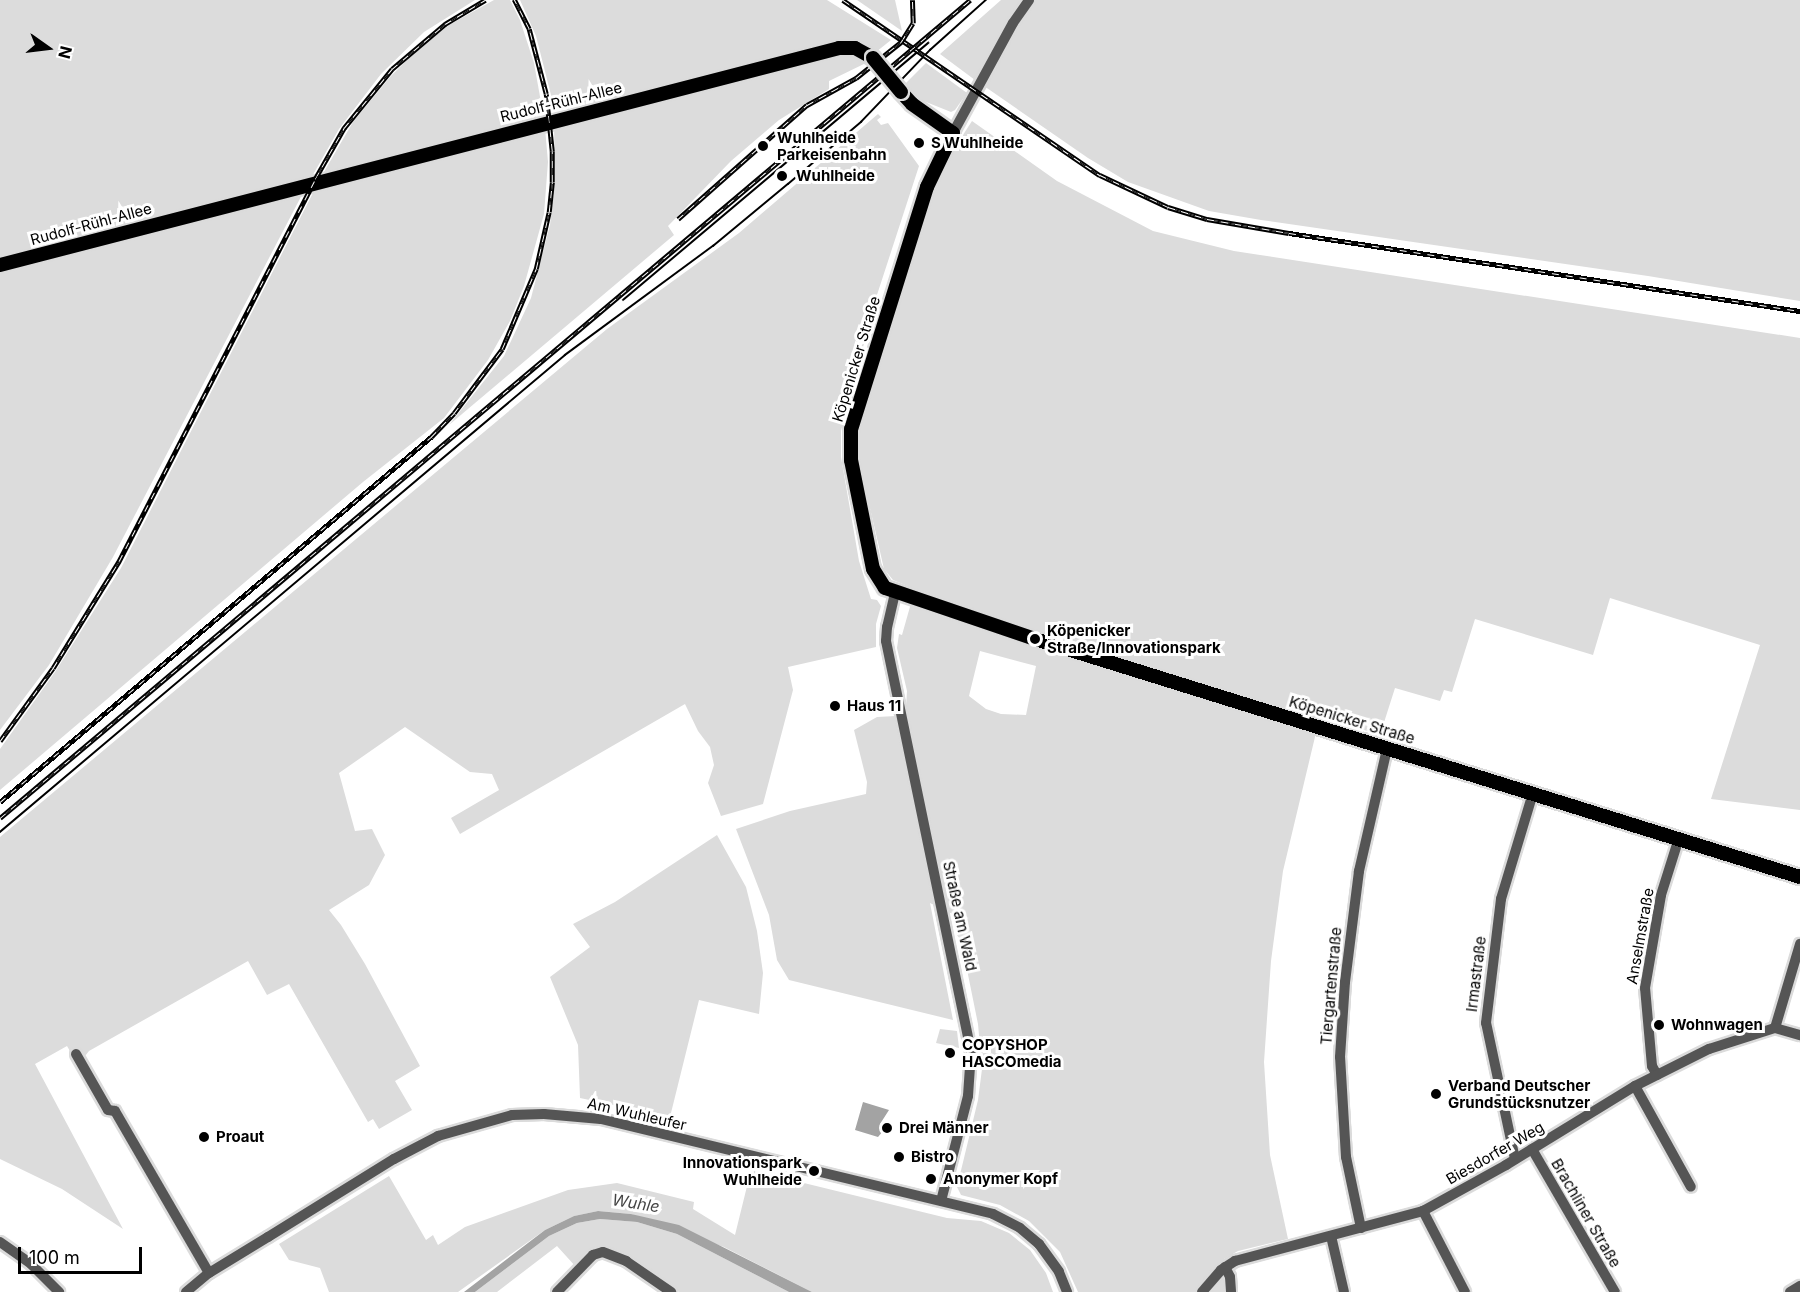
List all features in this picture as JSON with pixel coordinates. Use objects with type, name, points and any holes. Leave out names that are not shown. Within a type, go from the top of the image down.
[{"type":"main road","name":"Rudolf-Rühl-Allee","points":[[0,265],[839,48],[855,48],[873,58],[912,104],[953,133]]},
{"type":"main road","name":"Köpenicker Straße","points":[[953,133],[927,187],[851,429],[851,460],[873,569],[885,588],[1387,749],[1800,877]]},
{"type":"street","points":[[953,133],[1013,23],[1029,0]]},
{"type":"street","name":"Straße am Wald","points":[[895,593],[886,636],[971,1052],[968,1096],[941,1201]]},
{"type":"street","name":"Tiergartenstraße","points":[[1361,1228],[1346,1157],[1340,1058],[1345,982],[1359,871],[1387,749]]},
{"type":"street","name":"Irmastraße","points":[[1515,1159],[1486,1023],[1501,899],[1533,794]]},
{"type":"street","name":"Anselmstraße","points":[[1657,1075],[1652,1066],[1645,988],[1661,895],[1679,838]]},
{"type":"street","points":[[1800,944],[1775,1028],[1800,1035]]},
{"type":"street","name":"Biesdorfer Weg","points":[[1202,1292],[1225,1267],[1243,1258],[1423,1211],[1532,1149],[1635,1086],[1709,1049],[1775,1028]]},
{"type":"street","points":[[76,1054],[108,1110],[115,1111],[212,1272]]},
{"type":"street","points":[[1635,1086],[1691,1187]]},
{"type":"street","name":"Am Wuhleufer","points":[[186,1292],[212,1272],[394,1159],[438,1136],[512,1115],[553,1114],[601,1119],[993,1214],[1020,1228],[1039,1244],[1059,1272],[1067,1292]]},
{"type":"street","name":"Brachliner Straße","points":[[1532,1149],[1615,1292]]},
{"type":"street","points":[[1423,1211],[1466,1292]]},
{"type":"street","points":[[1331,1236],[1344,1292]]},
{"type":"street","points":[[0,1242],[30,1263],[59,1292]]},
{"type":"street","points":[[557,1292],[598,1252],[618,1257],[656,1288],[671,1292]]},
{"type":"street","points":[[1225,1267],[1230,1277],[1231,1292]]},
{"type":"street","points":[[1790,1292],[1800,1286]]},
{"type":"shaded area","points":[[0,0],[475,0],[424,32],[381,74],[339,129],[310,180],[0,261]]},
{"type":"shaded area","points":[[494,0],[510,0],[520,20],[534,63],[544,119],[321,177],[353,122],[390,77],[416,51],[449,25]]},
{"type":"shaded area","points":[[520,0],[827,0],[891,40],[876,52],[866,44],[553,116],[551,95],[536,36]]},
{"type":"shaded area","points":[[857,0],[895,0],[902,31]]},
{"type":"shaded area","points":[[1001,0],[1023,0],[993,45],[975,80],[940,54]]},
{"type":"shaded area","points":[[1036,0],[1800,0],[1800,301],[1648,276],[1209,211],[1128,182],[1088,158],[984,86],[1017,25]]},
{"type":"shaded area","points":[[855,54],[868,62],[829,81],[829,89],[779,120],[731,161],[668,226],[674,235],[449,425],[504,356],[531,298],[550,225],[555,182],[554,125],[774,70]]},
{"type":"shaded area","points":[[926,63],[967,93],[955,110],[951,112],[916,98],[904,85]]},
{"type":"shaded area","name":"Wuhlheide","points":[[878,114],[881,117],[877,120],[881,125],[888,123],[919,166],[876,298],[841,431],[841,457],[859,561],[871,599],[877,600],[881,606],[876,624],[876,647],[788,667],[793,690],[763,804],[721,816],[708,783],[714,765],[710,747],[698,731],[685,704],[460,834],[451,818],[499,790],[492,774],[470,772],[405,727],[339,773],[355,831],[372,829],[385,855],[369,885],[329,910],[365,964],[420,1066],[395,1081],[412,1110],[379,1129],[373,1119],[368,1122],[289,984],[267,995],[248,961],[89,1051],[78,1065],[67,1046],[35,1064],[123,1229],[62,1189],[0,1159],[0,837],[607,329],[739,233]]},
{"type":"shaded area","points":[[972,121],[1057,181],[1153,231],[1234,251],[1800,338],[1800,810],[1711,799],[1760,645],[1610,598],[1593,655],[1475,619],[1452,692],[1444,690],[1440,701],[1395,688],[1380,735],[1320,716],[1283,871],[1271,961],[1264,1062],[1270,1155],[1288,1239],[1238,1251],[1224,1259],[1230,1292],[1078,1292],[1060,1252],[1029,1221],[1000,1205],[961,1195],[957,1187],[978,1100],[982,1069],[978,1024],[961,940],[956,934],[961,928],[961,918],[930,903],[953,1020],[789,980],[777,960],[769,915],[736,829],[790,811],[866,794],[867,782],[854,730],[877,717],[896,716],[906,707],[907,691],[897,648],[899,634],[902,635],[915,589],[893,580],[884,569],[859,460],[858,432],[934,190],[950,155]],"holes":[[[980,651],[1036,666],[1026,715],[1001,714],[986,709],[969,696]]]},
{"type":"shaded area","points":[[545,128],[548,162],[544,214],[524,286],[510,321],[488,360],[444,418],[363,482],[0,790],[0,749],[55,672],[121,568],[316,187]]},
{"type":"shaded area","points":[[305,189],[113,557],[49,665],[0,730],[0,270]]},
{"type":"shaded area","points":[[717,835],[746,887],[757,931],[763,973],[759,1014],[699,1000],[670,1117],[580,1098],[578,1045],[550,977],[590,947],[573,924],[615,902]]},
{"type":"shaded area","points":[[940,1029],[957,1031],[959,1048],[936,1043]]},
{"type":"shaded area","points":[[863,1102],[889,1110],[880,1124],[883,1131],[878,1137],[855,1130]]},
{"type":"shaded area","points":[[751,1170],[947,1218],[981,1221],[1009,1233],[1030,1250],[1046,1273],[1053,1292],[812,1292],[724,1247],[631,1214],[598,1211],[574,1216],[545,1230],[458,1292],[329,1292],[320,1268],[289,1260],[279,1244],[389,1176],[426,1240],[433,1235],[438,1245],[465,1227],[568,1190],[617,1183],[694,1202],[693,1209],[735,1235]]},
{"type":"shaded area","points":[[598,1211],[631,1214],[679,1225],[812,1292],[789,1292],[677,1234],[637,1222],[600,1219],[577,1223],[549,1236],[475,1292],[464,1292],[545,1230],[574,1216]]},
{"type":"shaded area","points":[[600,1219],[637,1222],[677,1234],[789,1292],[679,1292],[613,1251],[576,1267],[557,1246],[497,1292],[475,1292],[549,1236],[577,1223]]},
{"type":"tram line","points":[[0,832],[565,355],[713,246],[788,184],[861,122],[930,50],[986,0]]},
{"type":"tram line","points":[[623,300],[928,43]]},
{"type":"railway","points":[[0,741],[53,668],[119,561],[315,179],[344,128],[392,69],[445,24],[485,0]]},
{"type":"railway","points":[[0,802],[431,437],[454,413],[502,349],[536,269],[549,212],[552,182],[552,151],[546,94],[529,29],[514,0]]},
{"type":"railway","points":[[843,0],[1100,175],[1168,207],[1207,219],[1289,233],[1800,311]]},
{"type":"railway","points":[[678,219],[807,105],[856,78],[901,42],[913,23],[912,0]]},
{"type":"railway","points":[[0,818],[970,0]]},
{"type":"place","name":"S Wuhlheide","points":[[919,143]]},
{"type":"place","name":"Wuhlheide Parkeisenbahn","points":[[763,146]]},
{"type":"place","name":"Wuhlheide","points":[[782,176]]},
{"type":"place","name":"Köpenicker Straße/Innovationspark","points":[[1035,639]]},
{"type":"place","name":"Haus 11","points":[[835,706]]},
{"type":"place","name":"Wohnwagen","points":[[1659,1025]]},
{"type":"place","name":"COPYSHOP HASCOmedia","points":[[950,1053]]},
{"type":"place","name":"Verband Deutscher Grundstücksnutzer","points":[[1436,1094]]},
{"type":"place","name":"Drei Männer","points":[[887,1128]]},
{"type":"place","name":"Proaut","points":[[204,1137]]},
{"type":"place","name":"Bistro","points":[[899,1157]]},
{"type":"place","name":"Innovationspark Wuhlheide","points":[[814,1171]]},
{"type":"place","name":"Anonymer Kopf","points":[[931,1179]]},
{"type":"water label","name":"Wuhle","points":[[636,1203]]}]
